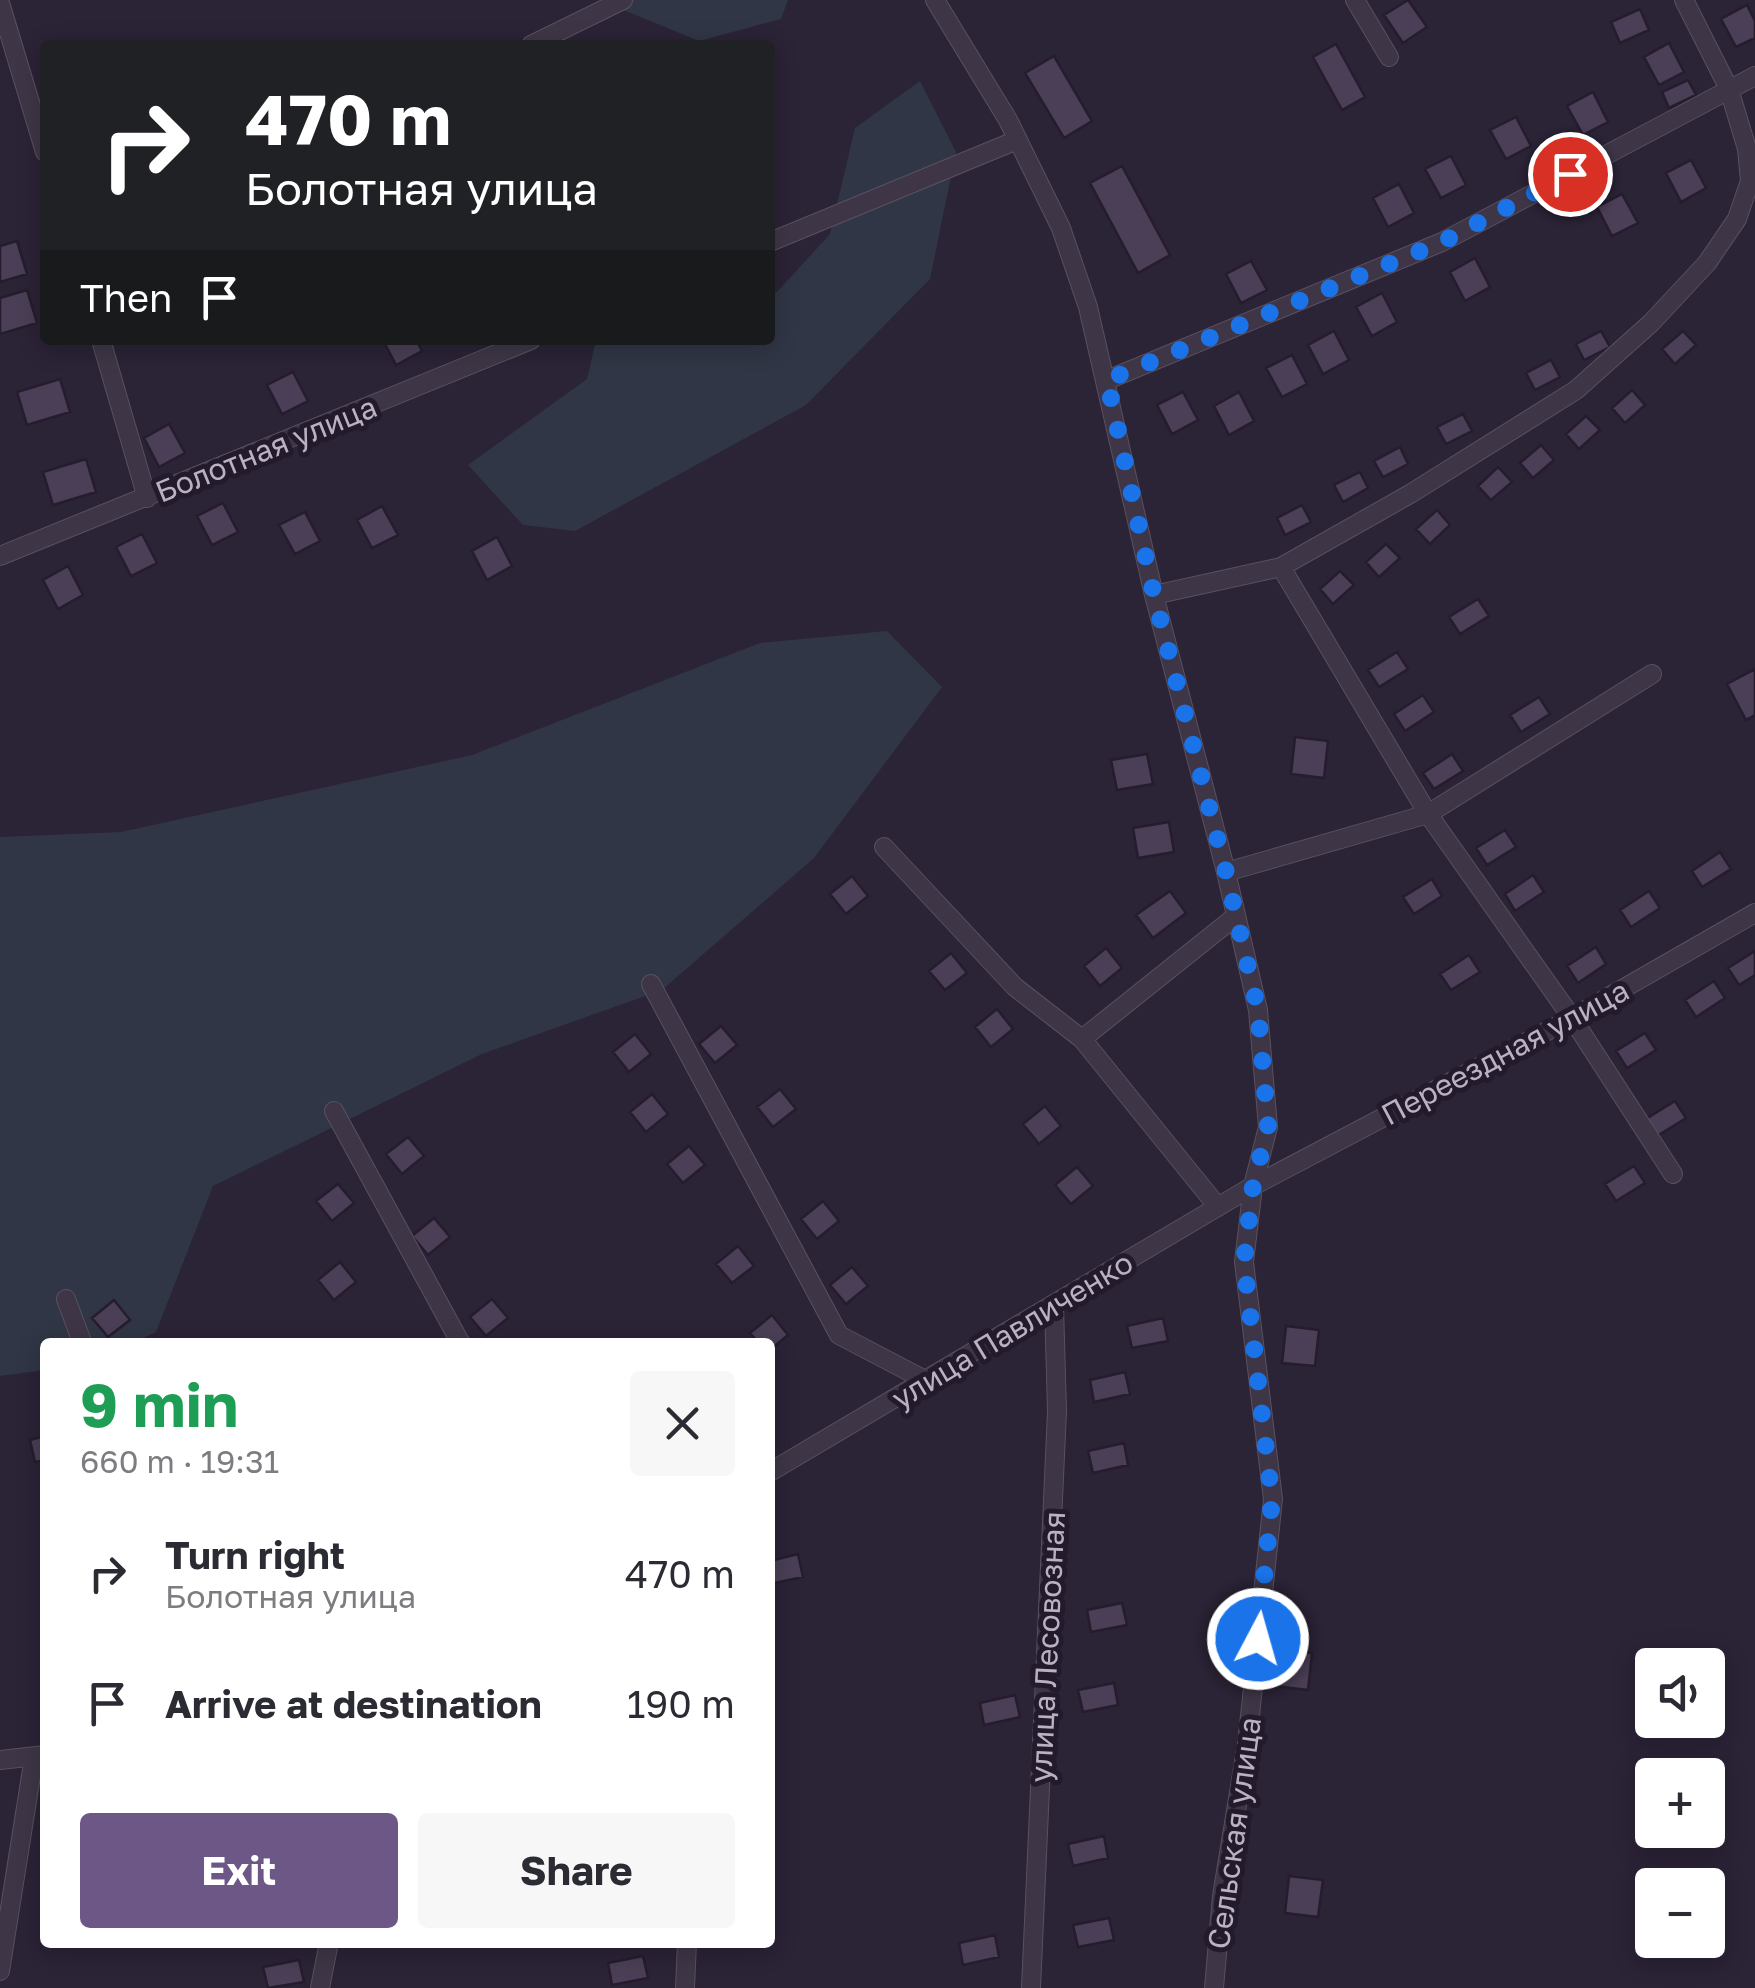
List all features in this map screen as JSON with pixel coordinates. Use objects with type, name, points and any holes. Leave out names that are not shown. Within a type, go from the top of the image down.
[{"type":"street","points":[[541,40],[623,0]]},
{"type":"street","name":"Сельская улица","points":[[935,0],[1018,140],[1061,228],[1088,307],[1154,595],[1258,1010],[1268,1126],[1253,1186],[1244,1262],[1272,1500],[1248,1744],[1222,1896],[1214,1988]]},
{"type":"street","points":[[1355,0],[1390,57]]},
{"type":"street","points":[[1154,595],[1282,567],[1410,494],[1576,390],[1651,323],[1707,263],[1737,219],[1750,181],[1748,150],[1729,89],[1684,0]]},
{"type":"street","points":[[0,2],[40,135]]},
{"type":"street","points":[[1107,380],[1442,242],[1755,76]]},
{"type":"street","points":[[775,240],[1018,140]]},
{"type":"street","points":[[102,345],[147,498]]},
{"type":"street","name":"Болотная улица","points":[[0,556],[519,345]]},
{"type":"street","points":[[1282,567],[1428,814],[1572,1018],[1672,1174]]},
{"type":"street","points":[[1226,872],[1428,814],[1652,674]]},
{"type":"street","points":[[884,846],[1015,987],[1082,1039],[1218,1207]]},
{"type":"street","name":"Переездная улица","points":[[1253,1186],[1572,1018],[1755,913]]},
{"type":"street","points":[[1082,1039],[1236,916]]},
{"type":"street","points":[[651,984],[839,1335],[927,1380]]},
{"type":"street","points":[[334,1112],[458,1338]]},
{"type":"street","name":"улица Павличенко","points":[[775,1469],[1253,1186]]},
{"type":"street","points":[[66,1300],[80,1338]]},
{"type":"street","name":"улица Лесовозная","points":[[1032,1988],[1057,1412],[1054,1305]]},
{"type":"street","points":[[0,1760],[39,1756],[0,1970]]},
{"type":"street","points":[[320,1988],[328,1948]]},
{"type":"street","points":[[685,1988],[687,1948]]},
{"type":"shaded area","points":[[599,0],[788,0],[781,19],[697,40]]},
{"type":"shaded area","points":[[920,81],[956,152],[930,279],[806,405],[575,531],[523,525],[468,465],[587,379],[595,345],[775,345],[775,292],[830,234],[855,128]]},
{"type":"shaded area","points":[[887,631],[942,687],[814,858],[662,990],[482,1054],[213,1186],[156,1332],[143,1338],[40,1338],[40,1371],[0,1376],[0,837],[121,832],[472,755],[760,643]]},
{"type":"building","points":[[1408,0],[1427,27],[1403,43],[1384,15]]},
{"type":"building","points":[[1747,5],[1755,21],[1755,38],[1736,47],[1721,19]]},
{"type":"building","points":[[1640,9],[1649,30],[1620,43],[1611,22]]},
{"type":"building","points":[[1669,43],[1684,72],[1659,85],[1644,57]]},
{"type":"building","points":[[1336,44],[1365,97],[1342,110],[1313,57]]},
{"type":"building","points":[[1054,56],[1092,121],[1064,138],[1025,73]]},
{"type":"building","points":[[1688,80],[1696,95],[1669,108],[1662,92]]},
{"type":"building","points":[[1593,92],[1608,122],[1583,135],[1567,106]]},
{"type":"building","points":[[1516,117],[1531,146],[1506,159],[1490,130]]},
{"type":"building","points":[[1451,156],[1466,185],[1441,198],[1425,169]]},
{"type":"building","points":[[1691,160],[1706,188],[1681,202],[1666,173]]},
{"type":"building","points":[[1122,166],[1170,255],[1138,273],[1090,183]]},
{"type":"building","points":[[1399,184],[1414,213],[1388,227],[1373,198]]},
{"type":"building","points":[[1622,194],[1638,223],[1612,236],[1597,207]]},
{"type":"building","points":[[17,241],[27,274],[0,282],[0,246]]},
{"type":"building","points":[[1475,258],[1490,287],[1465,301],[1450,272]]},
{"type":"building","points":[[1251,261],[1267,290],[1241,303],[1226,274]]},
{"type":"building","points":[[27,290],[37,323],[0,334],[0,298]]},
{"type":"building","points":[[1382,293],[1397,322],[1372,336],[1356,307]]},
{"type":"building","points":[[1334,331],[1349,360],[1323,374],[1308,345]]},
{"type":"building","points":[[1601,331],[1610,347],[1584,360],[1576,344]]},
{"type":"building","points":[[1683,331],[1696,345],[1675,364],[1662,349]]},
{"type":"building","points":[[386,345],[419,345],[422,351],[396,365]]},
{"type":"building","points":[[1292,355],[1307,384],[1282,397],[1266,368]]},
{"type":"building","points":[[1551,360],[1560,377],[1535,390],[1526,373]]},
{"type":"building","points":[[293,372],[308,401],[282,414],[267,385]]},
{"type":"building","points":[[60,379],[70,412],[27,425],[17,392]]},
{"type":"building","points":[[1632,390],[1645,405],[1625,423],[1612,408]]},
{"type":"building","points":[[1183,392],[1198,420],[1172,434],[1157,405]]},
{"type":"building","points":[[1239,392],[1254,421],[1229,435],[1214,406]]},
{"type":"building","points":[[1463,414],[1472,431],[1446,444],[1437,427]]},
{"type":"building","points":[[1586,416],[1600,430],[1579,449],[1566,434]]},
{"type":"building","points":[[169,424],[185,453],[159,467],[144,438]]},
{"type":"building","points":[[1541,445],[1554,460],[1533,478],[1520,463]]},
{"type":"building","points":[[1400,447],[1408,464],[1383,477],[1374,461]]},
{"type":"building","points":[[86,459],[96,492],[53,505],[43,472]]},
{"type":"building","points":[[1498,467],[1512,482],[1491,500],[1478,486]]},
{"type":"building","points":[[1360,472],[1368,488],[1343,502],[1334,485]]},
{"type":"building","points":[[223,503],[238,532],[212,545],[197,516]]},
{"type":"building","points":[[1302,505],[1311,522],[1285,535],[1277,518]]},
{"type":"building","points":[[382,506],[398,535],[372,548],[357,520]]},
{"type":"building","points":[[1437,510],[1450,525],[1430,544],[1416,529]]},
{"type":"building","points":[[305,512],[320,541],[295,554],[279,525]]},
{"type":"building","points":[[142,534],[157,563],[131,576],[116,547]]},
{"type":"building","points":[[497,537],[512,566],[487,580],[472,551]]},
{"type":"building","points":[[1386,544],[1400,558],[1379,577],[1366,562]]},
{"type":"building","points":[[68,566],[83,595],[58,609],[43,580]]},
{"type":"building","points":[[1340,571],[1354,585],[1333,604],[1320,589]]},
{"type":"building","points":[[1478,599],[1489,616],[1460,634],[1449,617]]},
{"type":"building","points":[[1397,652],[1408,669],[1379,687],[1368,670]]},
{"type":"building","points":[[1755,669],[1755,715],[1746,720],[1727,684]]},
{"type":"building","points":[[1423,695],[1434,712],[1405,731],[1394,714]]},
{"type":"building","points":[[1539,697],[1550,714],[1521,732],[1510,715]]},
{"type":"building","points":[[1295,737],[1328,741],[1324,778],[1291,774]]},
{"type":"building","points":[[1147,754],[1153,784],[1117,790],[1111,760]]},
{"type":"building","points":[[1452,754],[1463,771],[1434,789],[1423,773]]},
{"type":"building","points":[[1169,822],[1174,852],[1138,858],[1133,828]]},
{"type":"building","points":[[1505,830],[1516,847],[1487,865],[1476,848]]},
{"type":"building","points":[[1720,852],[1731,869],[1702,887],[1692,871]]},
{"type":"building","points":[[1533,875],[1544,892],[1515,911],[1505,894]]},
{"type":"building","points":[[852,876],[868,896],[846,914],[830,894]]},
{"type":"building","points":[[1432,879],[1442,896],[1414,914],[1403,897]]},
{"type":"building","points":[[1170,891],[1186,913],[1153,938],[1136,915]]},
{"type":"building","points":[[1649,891],[1660,908],[1631,927],[1620,910]]},
{"type":"building","points":[[1596,947],[1606,964],[1578,983],[1567,966]]},
{"type":"building","points":[[1106,948],[1122,968],[1100,986],[1084,966]]},
{"type":"building","points":[[1755,951],[1755,975],[1739,985],[1728,968]]},
{"type":"building","points":[[951,953],[967,973],[945,990],[929,971]]},
{"type":"building","points":[[1469,955],[1480,972],[1451,990],[1440,974]]},
{"type":"building","points":[[1714,981],[1725,998],[1696,1017],[1685,1000]]},
{"type":"building","points":[[997,1009],[1013,1029],[991,1047],[975,1027]]},
{"type":"building","points":[[721,1026],[737,1045],[715,1063],[699,1044]]},
{"type":"building","points":[[1645,1033],[1656,1050],[1627,1068],[1616,1051]]},
{"type":"building","points":[[635,1034],[651,1054],[629,1072],[613,1052]]},
{"type":"building","points":[[780,1089],[796,1109],[773,1127],[757,1107]]},
{"type":"building","points":[[652,1094],[668,1114],[646,1132],[630,1112]]},
{"type":"building","points":[[1675,1101],[1686,1118],[1657,1136],[1646,1119]]},
{"type":"building","points":[[1045,1106],[1061,1126],[1039,1144],[1023,1124]]},
{"type":"building","points":[[408,1137],[424,1156],[402,1174],[386,1154]]},
{"type":"building","points":[[689,1146],[705,1165],[683,1183],[667,1164]]},
{"type":"building","points":[[1634,1166],[1645,1183],[1616,1201],[1605,1184]]},
{"type":"building","points":[[1077,1167],[1093,1186],[1071,1204],[1055,1185]]},
{"type":"building","points":[[338,1184],[354,1203],[332,1221],[316,1201]]},
{"type":"building","points":[[823,1201],[839,1221],[817,1239],[801,1219]]},
{"type":"building","points":[[434,1218],[450,1237],[428,1255],[412,1236]]},
{"type":"building","points":[[738,1246],[754,1266],[732,1283],[716,1264]]},
{"type":"building","points":[[340,1262],[356,1282],[334,1300],[318,1280]]},
{"type":"building","points":[[852,1267],[868,1286],[846,1304],[830,1285]]},
{"type":"building","points":[[492,1299],[508,1318],[486,1336],[470,1317]]},
{"type":"building","points":[[114,1300],[130,1320],[108,1337],[92,1318]]},
{"type":"building","points":[[772,1315],[788,1335],[775,1346],[775,1338],[754,1338],[750,1333]]},
{"type":"building","points":[[1163,1318],[1168,1341],[1132,1348],[1127,1326]]},
{"type":"building","points":[[1286,1326],[1319,1330],[1315,1366],[1282,1363]]},
{"type":"building","points":[[1125,1372],[1130,1394],[1094,1402],[1090,1380]]},
{"type":"building","points":[[40,1437],[40,1461],[35,1462],[30,1440]]},
{"type":"building","points":[[1124,1443],[1128,1465],[1093,1473],[1088,1451]]},
{"type":"building","points":[[798,1554],[803,1577],[775,1583],[775,1560]]},
{"type":"building","points":[[1122,1603],[1127,1625],[1091,1632],[1087,1610]]},
{"type":"building","points":[[1279,1649],[1312,1653],[1308,1690],[1275,1686]]},
{"type":"building","points":[[1114,1683],[1118,1705],[1083,1712],[1078,1690]]},
{"type":"building","points":[[1015,1695],[1020,1717],[984,1725],[980,1703]]},
{"type":"building","points":[[1104,1836],[1108,1858],[1073,1866],[1068,1844]]},
{"type":"building","points":[[1289,1876],[1323,1880],[1318,1917],[1285,1913]]},
{"type":"building","points":[[1109,1918],[1114,1940],[1078,1947],[1073,1925]]},
{"type":"building","points":[[995,1935],[999,1957],[963,1965],[959,1943]]},
{"type":"building","points":[[643,1956],[648,1978],[612,1985],[608,1963]]},
{"type":"building","points":[[299,1960],[304,1982],[268,1988],[263,1967]]},
{"type":"route","points":[[1258,1639],[1272,1500],[1244,1262],[1253,1186],[1268,1126],[1258,1010],[1154,595],[1107,380],[1442,242],[1570,174]]}]
